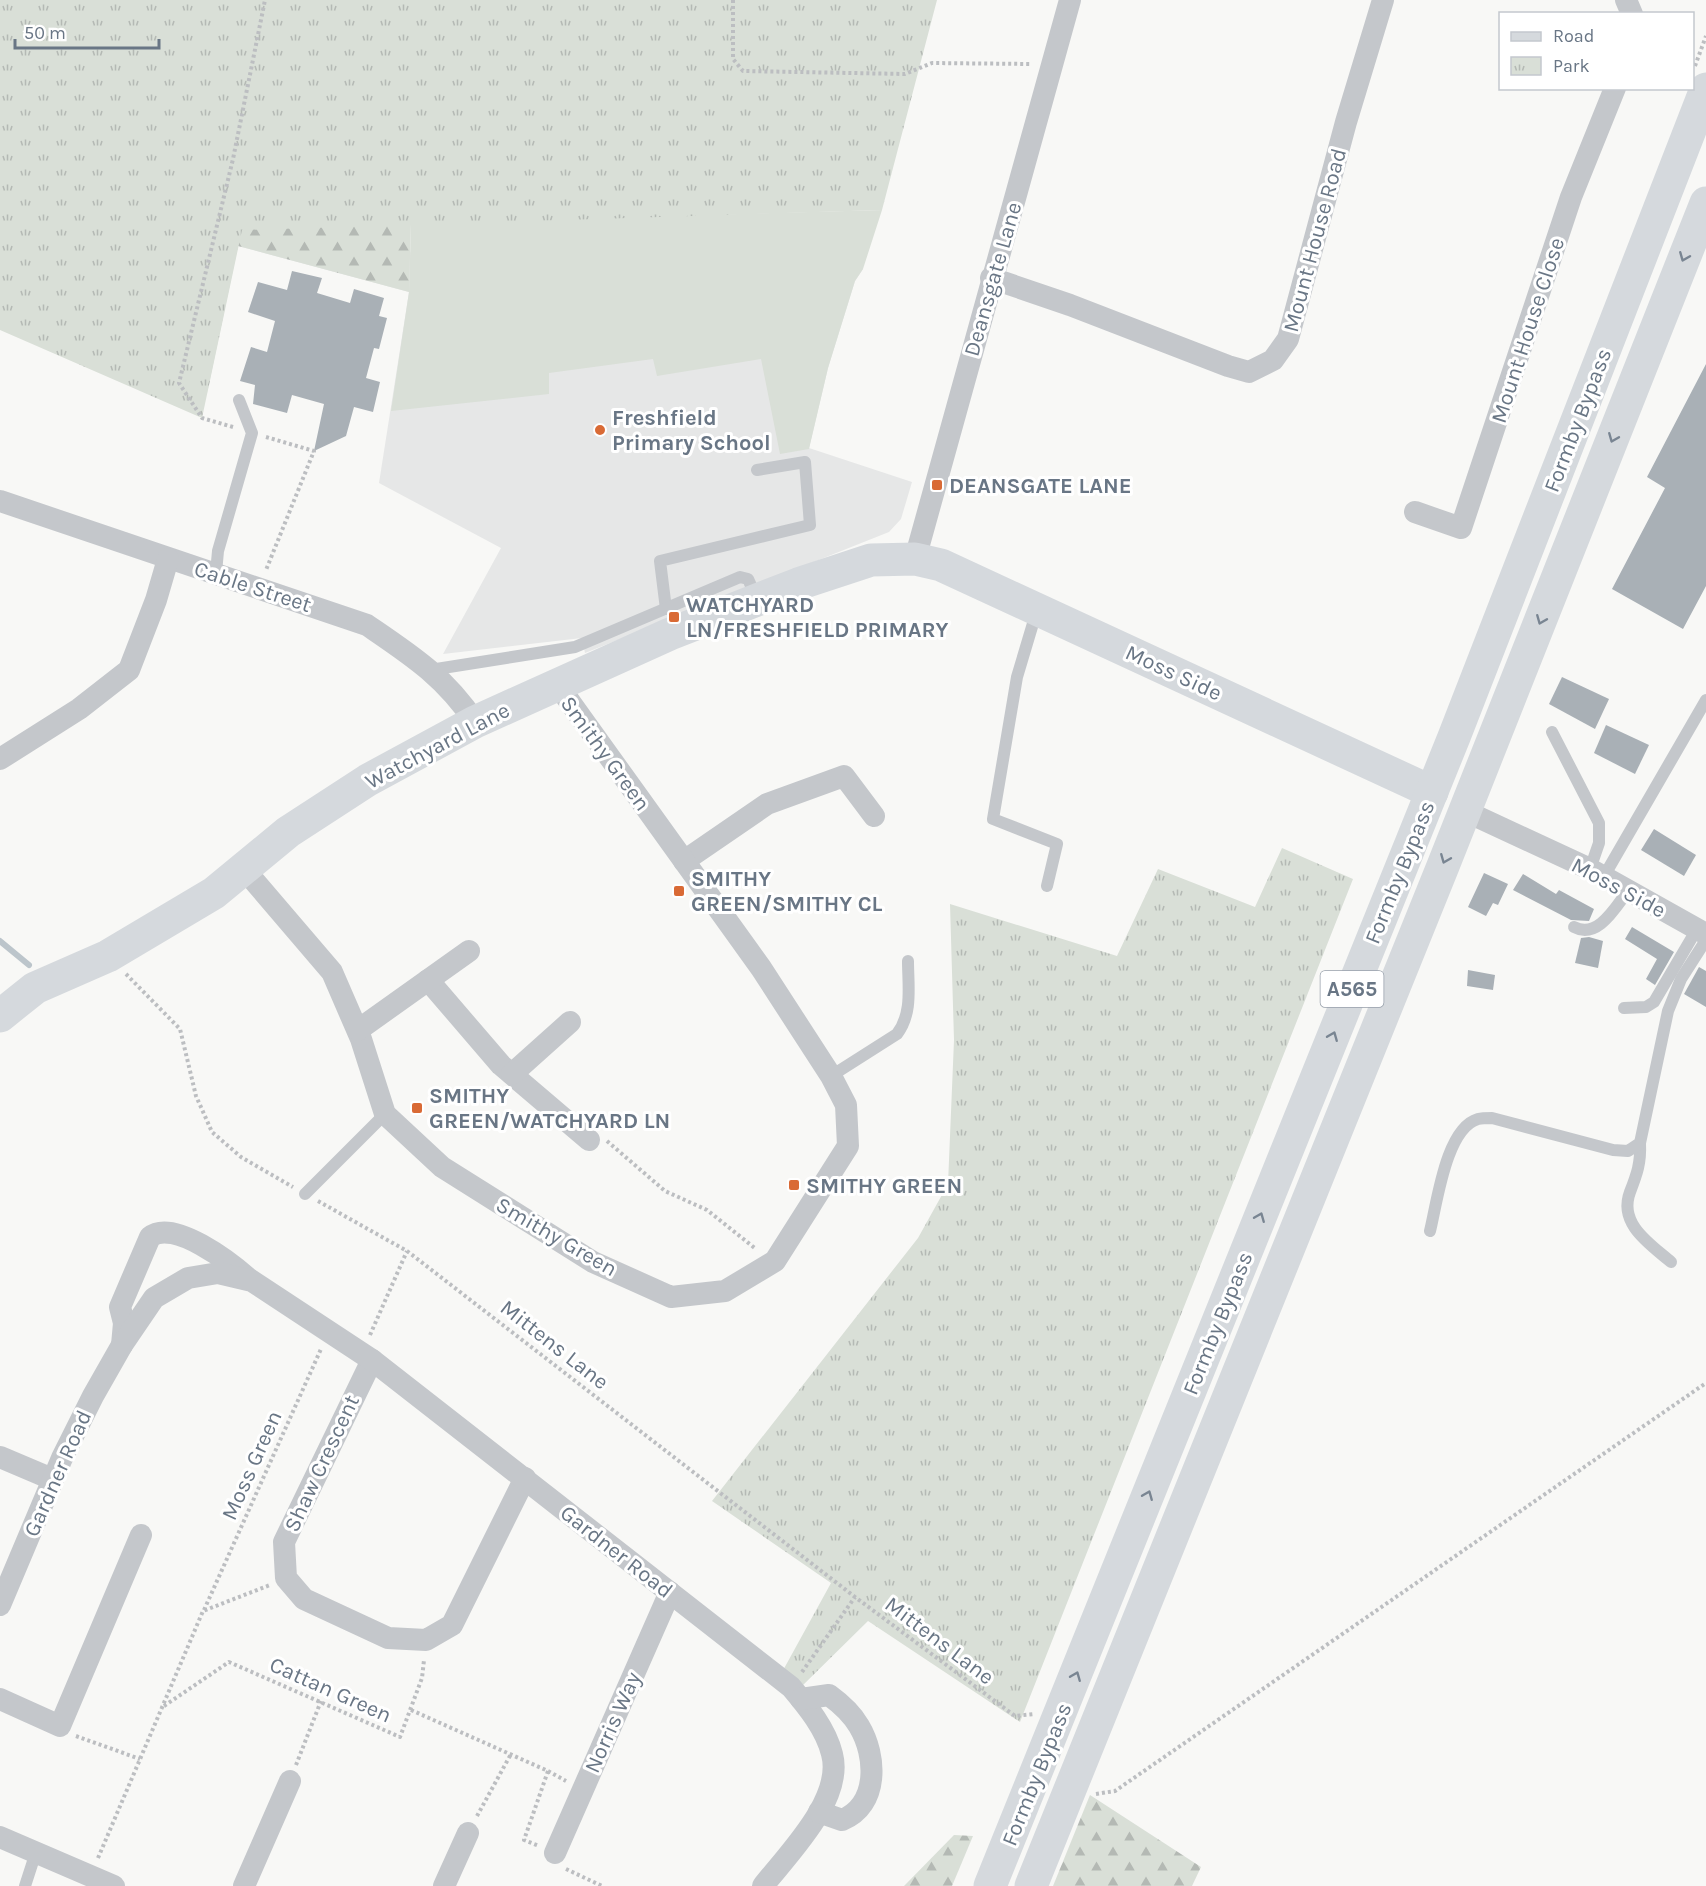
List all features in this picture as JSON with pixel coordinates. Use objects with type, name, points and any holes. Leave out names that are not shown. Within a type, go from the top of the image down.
[{"type":"main road","name":"Formby Bypass","points":[[990,1886],[1432,792],[1706,89]]},
{"type":"main road","name":"Formby Bypass","points":[[1031,1886],[1465,811],[1706,203]]},
{"type":"main road","name":"Moss Side","points":[[915,559],[941,566],[1037,609],[1432,792]]},
{"type":"main road","name":"Watchyard Lane","points":[[3,1009],[35,988],[108,956],[214,893],[288,832],[368,780],[475,722],[670,634],[758,600],[871,560],[915,559]]},
{"type":"street","name":"Deansgate Lane","points":[[915,559],[991,278],[1070,0]]},
{"type":"street","name":"Mount House Road","points":[[991,278],[1070,304],[1228,366],[1249,372],[1273,360],[1288,339],[1346,122],[1383,0]]},
{"type":"street","name":"Mount House Close","points":[[1415,512],[1461,528],[1571,197],[1614,90]]},
{"type":"street","name":"Cable Street","points":[[0,501],[367,625],[430,670],[456,694],[475,722]]},
{"type":"street","points":[[0,759],[79,709],[129,670],[156,600],[168,559]]},
{"type":"street","name":"Smithy Green","points":[[244,869],[332,972],[358,1030],[385,1114],[442,1167],[593,1262],[671,1297],[726,1291],[775,1261],[848,1146],[846,1105],[831,1076],[760,968],[557,684]]},
{"type":"street","points":[[684,861],[767,804],[844,776],[874,816]]},
{"type":"street","name":"Moss Side","points":[[1465,811],[1596,874],[1703,934]]},
{"type":"street","points":[[358,1030],[470,951]]},
{"type":"street","points":[[428,980],[512,1074],[589,1140]]},
{"type":"street","points":[[512,1074],[570,1022]]},
{"type":"street","name":"Gardner Road","points":[[122,1345],[124,1323],[120,1307],[150,1237],[156,1232],[165,1231],[208,1249],[367,1357],[525,1478],[796,1693],[812,1711],[833,1755],[831,1787],[819,1812],[763,1886]]},
{"type":"street","name":"Gardner Road","points":[[0,1605],[52,1479],[93,1396],[122,1345],[154,1298],[189,1278],[218,1273],[252,1281]]},
{"type":"street","name":"Shaw Crescent","points":[[286,1578],[284,1542],[367,1357]]},
{"type":"street","points":[[0,1457],[52,1479]]},
{"type":"street","points":[[286,1578],[304,1599],[388,1638],[426,1640],[452,1625],[525,1478]]},
{"type":"street","points":[[0,1700],[60,1726],[141,1535]]},
{"type":"street","name":"Norris Way","points":[[555,1853],[670,1592]]},
{"type":"street","points":[[796,1693],[829,1695],[839,1703],[859,1726],[871,1770],[870,1791],[851,1816],[842,1820],[819,1812]]},
{"type":"street","points":[[244,1886],[290,1781]]},
{"type":"street","points":[[444,1886],[468,1833]]},
{"type":"street","points":[[0,1837],[114,1886]]},
{"type":"lane","points":[[216,573],[218,551],[252,433],[239,400]]},
{"type":"lane","points":[[666,609],[660,561],[810,525],[805,462],[757,470]]},
{"type":"lane","points":[[430,670],[575,647],[740,578],[748,579],[758,600]]},
{"type":"lane","points":[[1037,609],[1017,677],[993,819],[1057,844],[1047,886]]},
{"type":"lane","points":[[1596,874],[1706,700]]},
{"type":"lane","points":[[1552,732],[1599,823],[1596,874]]},
{"type":"lane","points":[[1574,927],[1584,930],[1595,928],[1608,917],[1628,891]]},
{"type":"lane","points":[[1624,1008],[1646,1007],[1654,1002],[1703,934]]},
{"type":"lane","points":[[1671,1262],[1639,1234],[1628,1215],[1628,1199],[1641,1164],[1640,1143],[1668,1011],[1703,934]]},
{"type":"lane","points":[[831,1076],[897,1034],[904,1025],[908,1015],[908,961]]},
{"type":"lane","points":[[305,1194],[385,1114]]},
{"type":"lane","points":[[1430,1231],[1452,1145],[1462,1130],[1477,1119],[1492,1118],[1613,1150],[1628,1150],[1640,1143]]},
{"type":"lane","points":[[26,1886],[36,1852]]},
{"type":"path","points":[[260,587],[314,451],[202,418],[179,383],[233,159],[265,0]]},
{"type":"path","points":[[733,0],[734,59],[743,71],[905,74],[932,63],[1053,63]]},
{"type":"path","points":[[1694,67],[1706,36]]},
{"type":"path","name":"Mittens Lane","points":[[108,956],[180,1029],[196,1096],[212,1132],[241,1157],[407,1251],[855,1597],[1015,1716],[1037,1714]]},
{"type":"path","points":[[589,1140],[601,1135],[665,1191],[707,1210],[775,1261]]},
{"type":"path","points":[[367,1357],[407,1251]]},
{"type":"path","name":"Moss Green","points":[[91,1875],[203,1611],[329,1332]]},
{"type":"path","points":[[1090,1795],[1115,1791],[1706,1383]]},
{"type":"path","points":[[203,1611],[286,1578]]},
{"type":"path","points":[[796,1693],[855,1597]]},
{"type":"path","name":"Cattan Green","points":[[164,1706],[229,1662],[400,1737],[422,1678],[426,1640]]},
{"type":"path","points":[[290,1781],[321,1701]]},
{"type":"path","points":[[411,1710],[548,1771],[524,1840],[555,1853],[567,1871],[602,1886]]},
{"type":"path","points":[[60,1726],[78,1737],[141,1759]]},
{"type":"path","points":[[468,1833],[511,1754]]},
{"type":"shaded area","name":"Freshfield Primary School","points":[[238,246],[863,269],[855,281],[828,368],[809,448],[912,482],[901,519],[889,532],[585,653],[582,638],[443,654],[501,548],[379,483],[409,292]]},
{"type":"green space","points":[[0,0],[937,0],[882,210],[242,230],[202,418],[0,330]]},
{"type":"green space","points":[[233,159],[411,224],[409,292],[238,246],[207,393]]},
{"type":"green space","points":[[882,210],[863,269],[855,281],[828,368],[809,449],[780,454],[761,359],[657,376],[653,359],[549,373],[549,394],[391,411],[409,292],[411,225],[377,211],[704,215]]},
{"type":"green space","points":[[1282,848],[1353,879],[1020,1722],[868,1621],[799,1689],[781,1674],[831,1583],[712,1501],[918,1238],[948,1184],[954,1040],[950,904],[1117,956],[1158,869],[1255,907]]},
{"type":"green space","points":[[1090,1795],[1201,1867],[1192,1886],[1053,1886]]},
{"type":"green space","points":[[954,1835],[973,1836],[952,1886],[904,1886]]},
{"type":"building","points":[[292,271],[322,278],[317,293],[350,303],[354,289],[384,298],[379,316],[387,318],[379,349],[374,348],[366,378],[380,382],[373,412],[354,407],[346,436],[314,451],[324,404],[292,395],[287,413],[253,404],[255,385],[240,381],[251,347],[267,352],[275,321],[248,312],[258,282],[287,290]]},
{"type":"building","points":[[1706,364],[1706,586],[1683,629],[1612,589],[1665,488],[1647,477]]},
{"type":"building","points":[[1562,677],[1609,699],[1595,729],[1549,704]]},
{"type":"building","points":[[1606,725],[1649,745],[1635,774],[1594,753]]},
{"type":"building","points":[[1654,829],[1696,855],[1684,876],[1641,850]]},
{"type":"building","points":[[1484,873],[1508,884],[1498,905],[1493,903],[1486,916],[1468,907]]},
{"type":"building","points":[[1523,874],[1556,894],[1559,890],[1594,909],[1589,921],[1571,920],[1513,890]]},
{"type":"building","points":[[1632,927],[1674,952],[1655,985],[1646,979],[1657,959],[1625,939]]},
{"type":"building","points":[[1589,937],[1603,941],[1598,968],[1575,963],[1581,938]]},
{"type":"building","points":[[1699,967],[1706,971],[1706,1007],[1684,994]]},
{"type":"building","points":[[1468,970],[1495,975],[1493,990],[1467,986]]},
{"type":"waterway","points":[[0,941],[29,965]]},
{"type":"place","name":"Freshfield Primary School","points":[[600,430]]},
{"type":"place","name":"DEANSGATE LANE","points":[[937,485]]},
{"type":"place","name":"WATCHYARD LN/FRESHFIELD PRIMARY","points":[[674,617]]},
{"type":"place","name":"SMITHY GREEN/SMITHY CL","points":[[679,891]]},
{"type":"place","name":"SMITHY GREEN/WATCHYARD LN","points":[[417,1108]]},
{"type":"place","name":"SMITHY GREEN","points":[[794,1185]]}]
